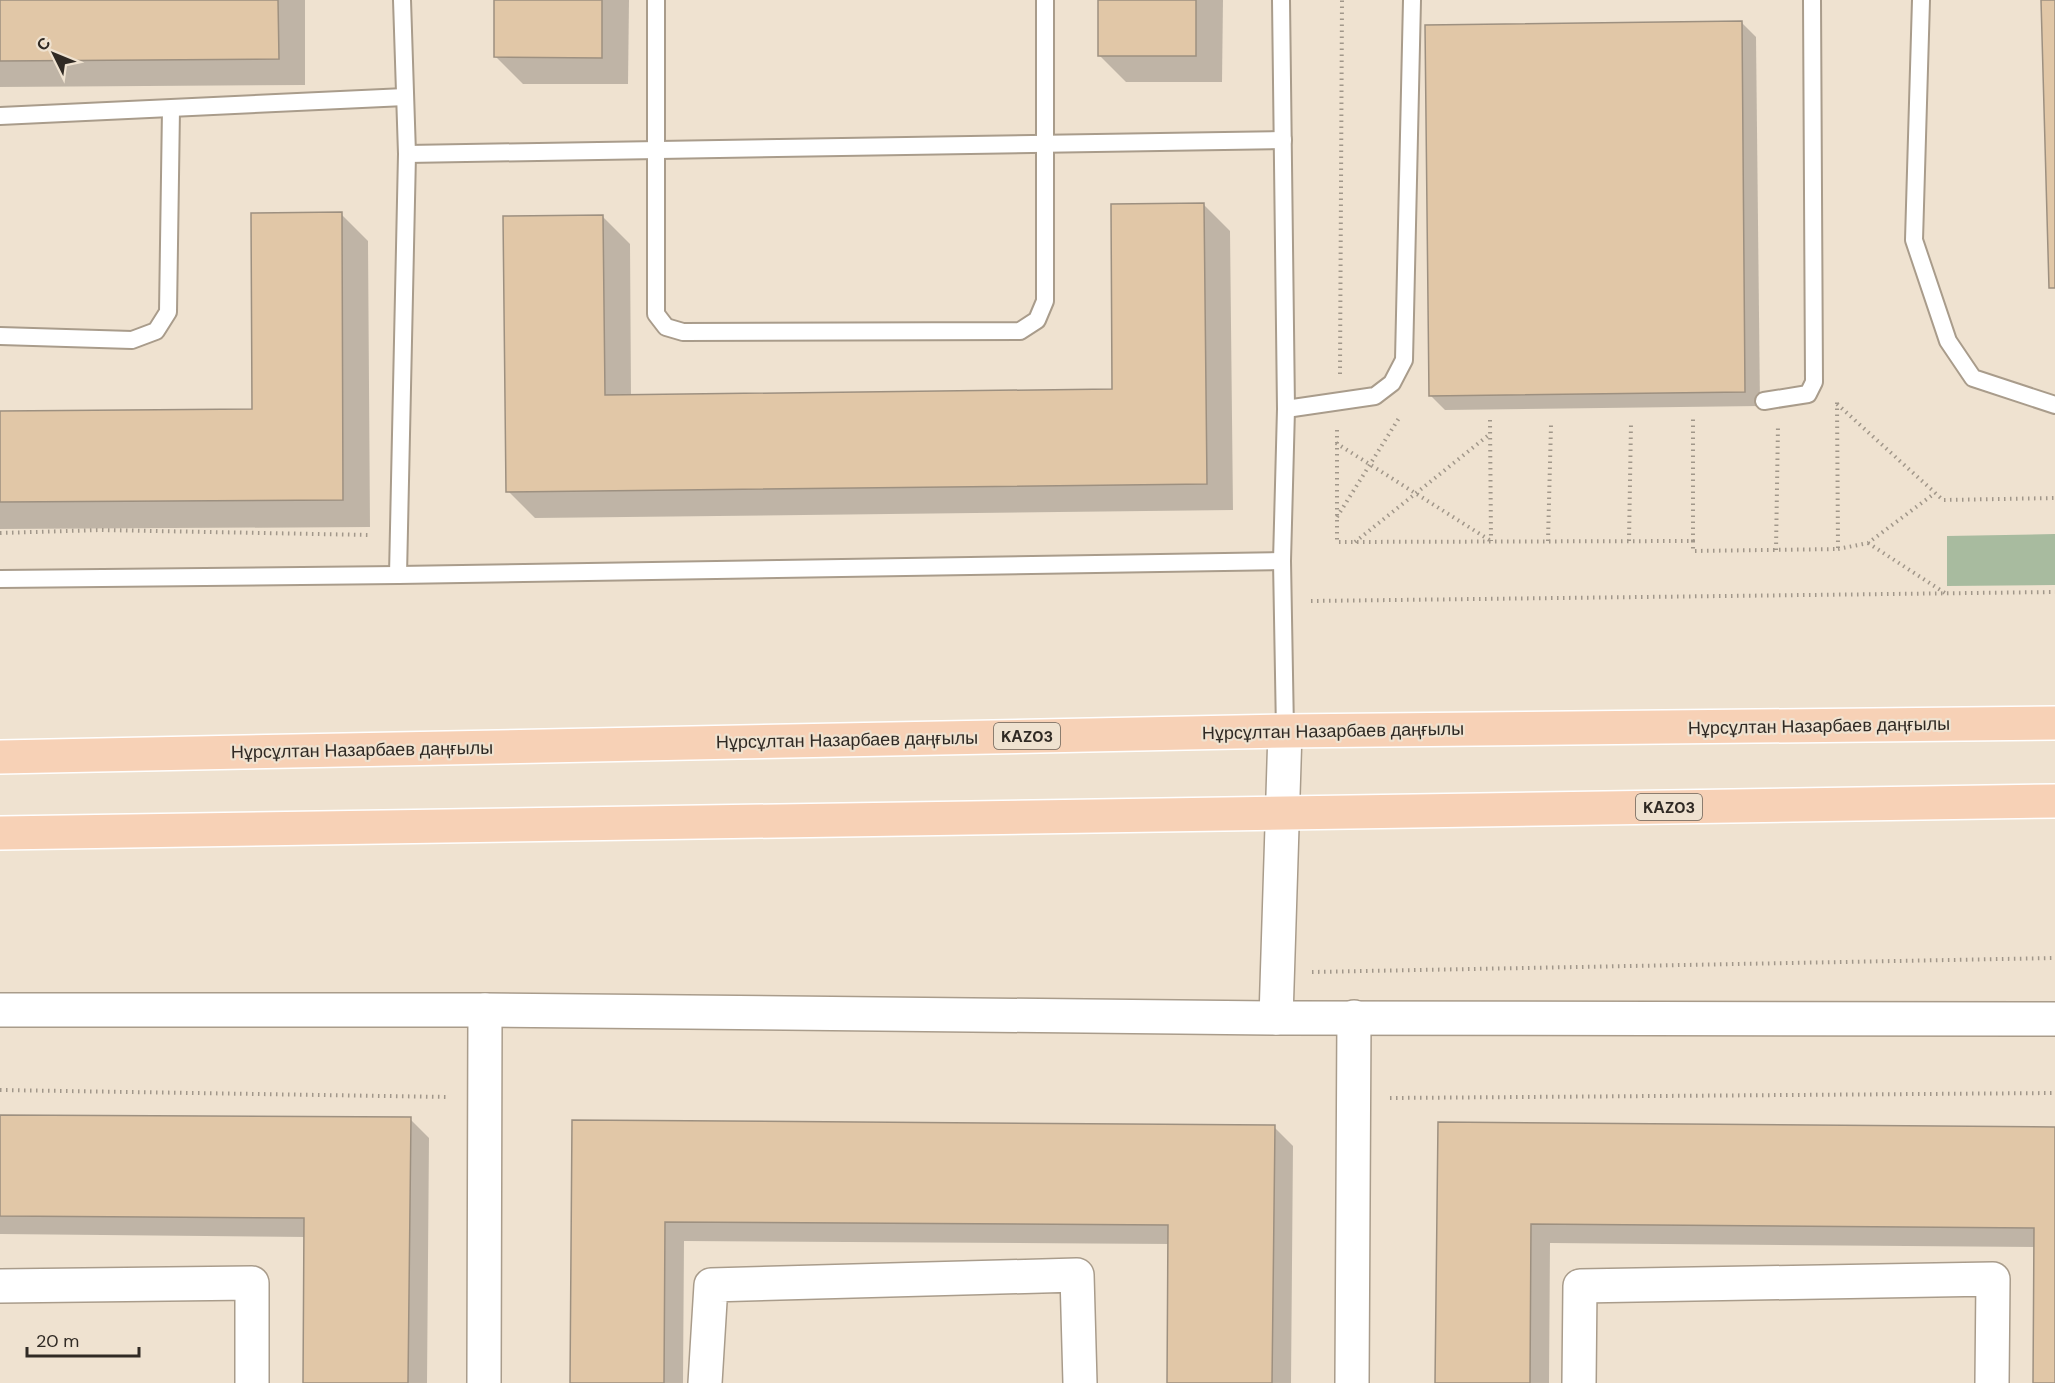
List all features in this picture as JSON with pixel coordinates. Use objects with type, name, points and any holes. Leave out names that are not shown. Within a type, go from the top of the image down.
[{"type":"main road","name":"Нұрсұлтан Назарбаев даңғылы","points":[[0,757],[1285,731],[2055,723]]},
{"type":"main road","name":"KАZ03","points":[[0,833],[2055,801]]},
{"type":"street","points":[[1276,1018],[1285,731]]},
{"type":"street","points":[[0,1010],[485,1010],[1276,1018],[2055,1019]]},
{"type":"street","points":[[484,1383],[485,1010]]},
{"type":"street","points":[[1352,1383],[1354,1017]]},
{"type":"street","points":[[705,1383],[711,1285],[1077,1275],[1080,1383]]},
{"type":"street","points":[[1579,1383],[1580,1286],[1994,1279],[1992,1383]]},
{"type":"street","points":[[0,1286],[252,1283],[252,1383]]},
{"type":"lane","points":[[398,575],[407,154],[402,0]]},
{"type":"lane","points":[[656,0],[656,314],[666,327],[682,332],[1020,331],[1037,320],[1045,301],[1045,0]]},
{"type":"lane","points":[[1281,0],[1286,409],[1282,561],[1285,731]]},
{"type":"lane","points":[[1286,409],[1375,396],[1392,383],[1404,360],[1412,0]]},
{"type":"lane","points":[[1764,401],[1808,394],[1814,382],[1812,0]]},
{"type":"lane","points":[[1921,0],[1914,240],[1948,341],[1973,378],[2055,405]]},
{"type":"lane","points":[[0,116],[405,97]]},
{"type":"lane","points":[[0,336],[132,340],[156,331],[168,312],[171,109]]},
{"type":"lane","points":[[407,154],[1283,140]]},
{"type":"lane","points":[[0,579],[1282,561]]},
{"type":"path","points":[[1342,0],[1340,402],[1336,443],[1336,542],[1693,541]]},
{"type":"path","points":[[1837,403],[1943,500],[2055,498]]},
{"type":"path","points":[[1336,518],[1399,418]]},
{"type":"path","points":[[1693,551],[1694,419]]},
{"type":"path","points":[[1776,550],[1778,419]]},
{"type":"path","points":[[1490,420],[1491,542]]},
{"type":"path","points":[[1629,542],[1631,423]]},
{"type":"path","points":[[1548,541],[1551,425]]},
{"type":"path","points":[[1354,542],[1490,434]]},
{"type":"path","points":[[1336,443],[1491,542]]},
{"type":"path","points":[[1838,549],[1868,543],[1935,493]]},
{"type":"path","points":[[0,533],[101,531],[399,535]]},
{"type":"path","points":[[1868,543],[1946,593]]},
{"type":"path","points":[[1283,601],[2055,592]]},
{"type":"path","points":[[1278,972],[2055,958]]},
{"type":"path","points":[[0,1090],[485,1098]]},
{"type":"path","points":[[1353,1098],[2055,1093]]},
{"type":"green space","points":[[2055,534],[2055,585],[1947,586],[1947,536]]},
{"type":"building","points":[[0,0],[278,0],[279,59],[0,61]]},
{"type":"building","points":[[494,0],[602,0],[602,58],[494,57]]},
{"type":"building","points":[[1098,0],[1196,0],[1196,56],[1098,56]]},
{"type":"building","points":[[2041,0],[2055,0],[2055,288],[2049,288]]},
{"type":"building","points":[[1742,21],[1745,392],[1429,396],[1425,25]]},
{"type":"building","points":[[1204,203],[1207,484],[506,492],[503,216],[603,215],[605,395],[1112,389],[1111,204]]},
{"type":"building","points":[[342,212],[343,500],[0,502],[0,411],[252,409],[251,213]]},
{"type":"building","points":[[0,1115],[411,1117],[408,1383],[303,1383],[304,1218],[0,1216]]},
{"type":"building","points":[[572,1120],[1275,1125],[1272,1383],[1167,1383],[1168,1225],[665,1222],[664,1383],[570,1383]]},
{"type":"building","points":[[1438,1122],[2055,1127],[2055,1383],[2033,1383],[2034,1228],[1531,1224],[1530,1383],[1435,1383]]}]
